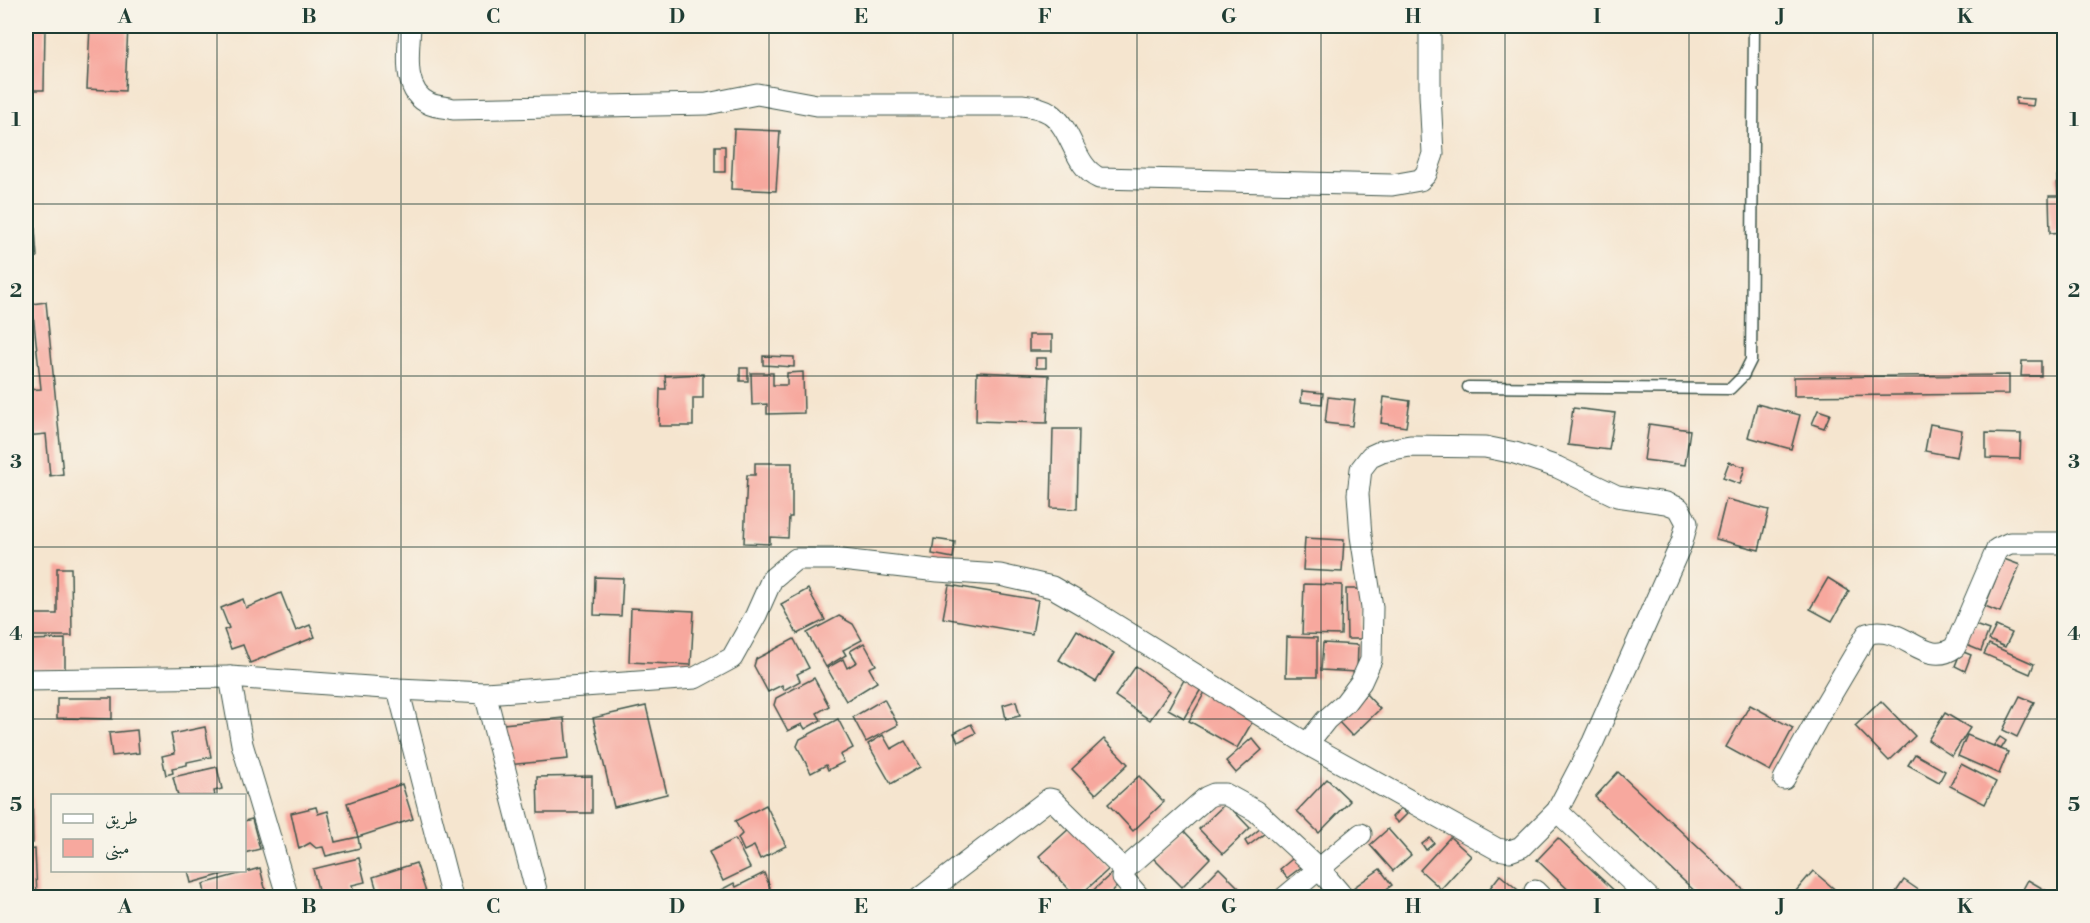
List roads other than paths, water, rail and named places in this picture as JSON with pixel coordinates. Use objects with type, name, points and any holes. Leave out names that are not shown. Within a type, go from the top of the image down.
[{"type":"street","points":[[410,26],[408,71],[417,93],[428,104],[453,109],[707,104],[757,94],[817,105],[1022,105],[1038,107],[1051,114],[1069,136],[1085,167],[1099,178],[1392,185],[1420,180],[1426,174],[1433,154],[1430,26]]},
{"type":"street","points":[[26,680],[230,677],[485,693],[695,678],[732,658],[756,615],[772,579],[796,559],[833,559],[938,571],[1000,575],[1052,587],[1307,744],[1497,849],[1510,851],[1521,847],[1557,812],[1593,742],[1682,542],[1687,523],[1679,508],[1666,503],[1617,496],[1557,467],[1515,453],[1485,447],[1410,446],[1382,451],[1371,456],[1361,469],[1358,494],[1361,536],[1372,607],[1371,660],[1361,682],[1307,744]]},
{"type":"street","points":[[1784,779],[1821,710],[1867,634],[1878,630],[1897,636],[1935,655],[1946,654],[1955,647],[1997,549],[2010,543],[2064,543]]},
{"type":"street","points":[[230,677],[242,744],[288,897]]},
{"type":"street","points":[[398,689],[452,897]]},
{"type":"street","points":[[485,693],[538,897]]},
{"type":"street","points":[[1140,897],[1123,878],[1124,870],[1207,797],[1220,793],[1256,810],[1320,870],[1344,897]]},
{"type":"street","points":[[920,897],[1049,799],[1053,800],[1124,870]]},
{"type":"street","points":[[1557,812],[1648,897]]},
{"type":"street","points":[[1284,897],[1320,870],[1361,834]]},
{"type":"lane","points":[[1468,387],[1730,390],[1743,376],[1751,360],[1754,26]]}]
